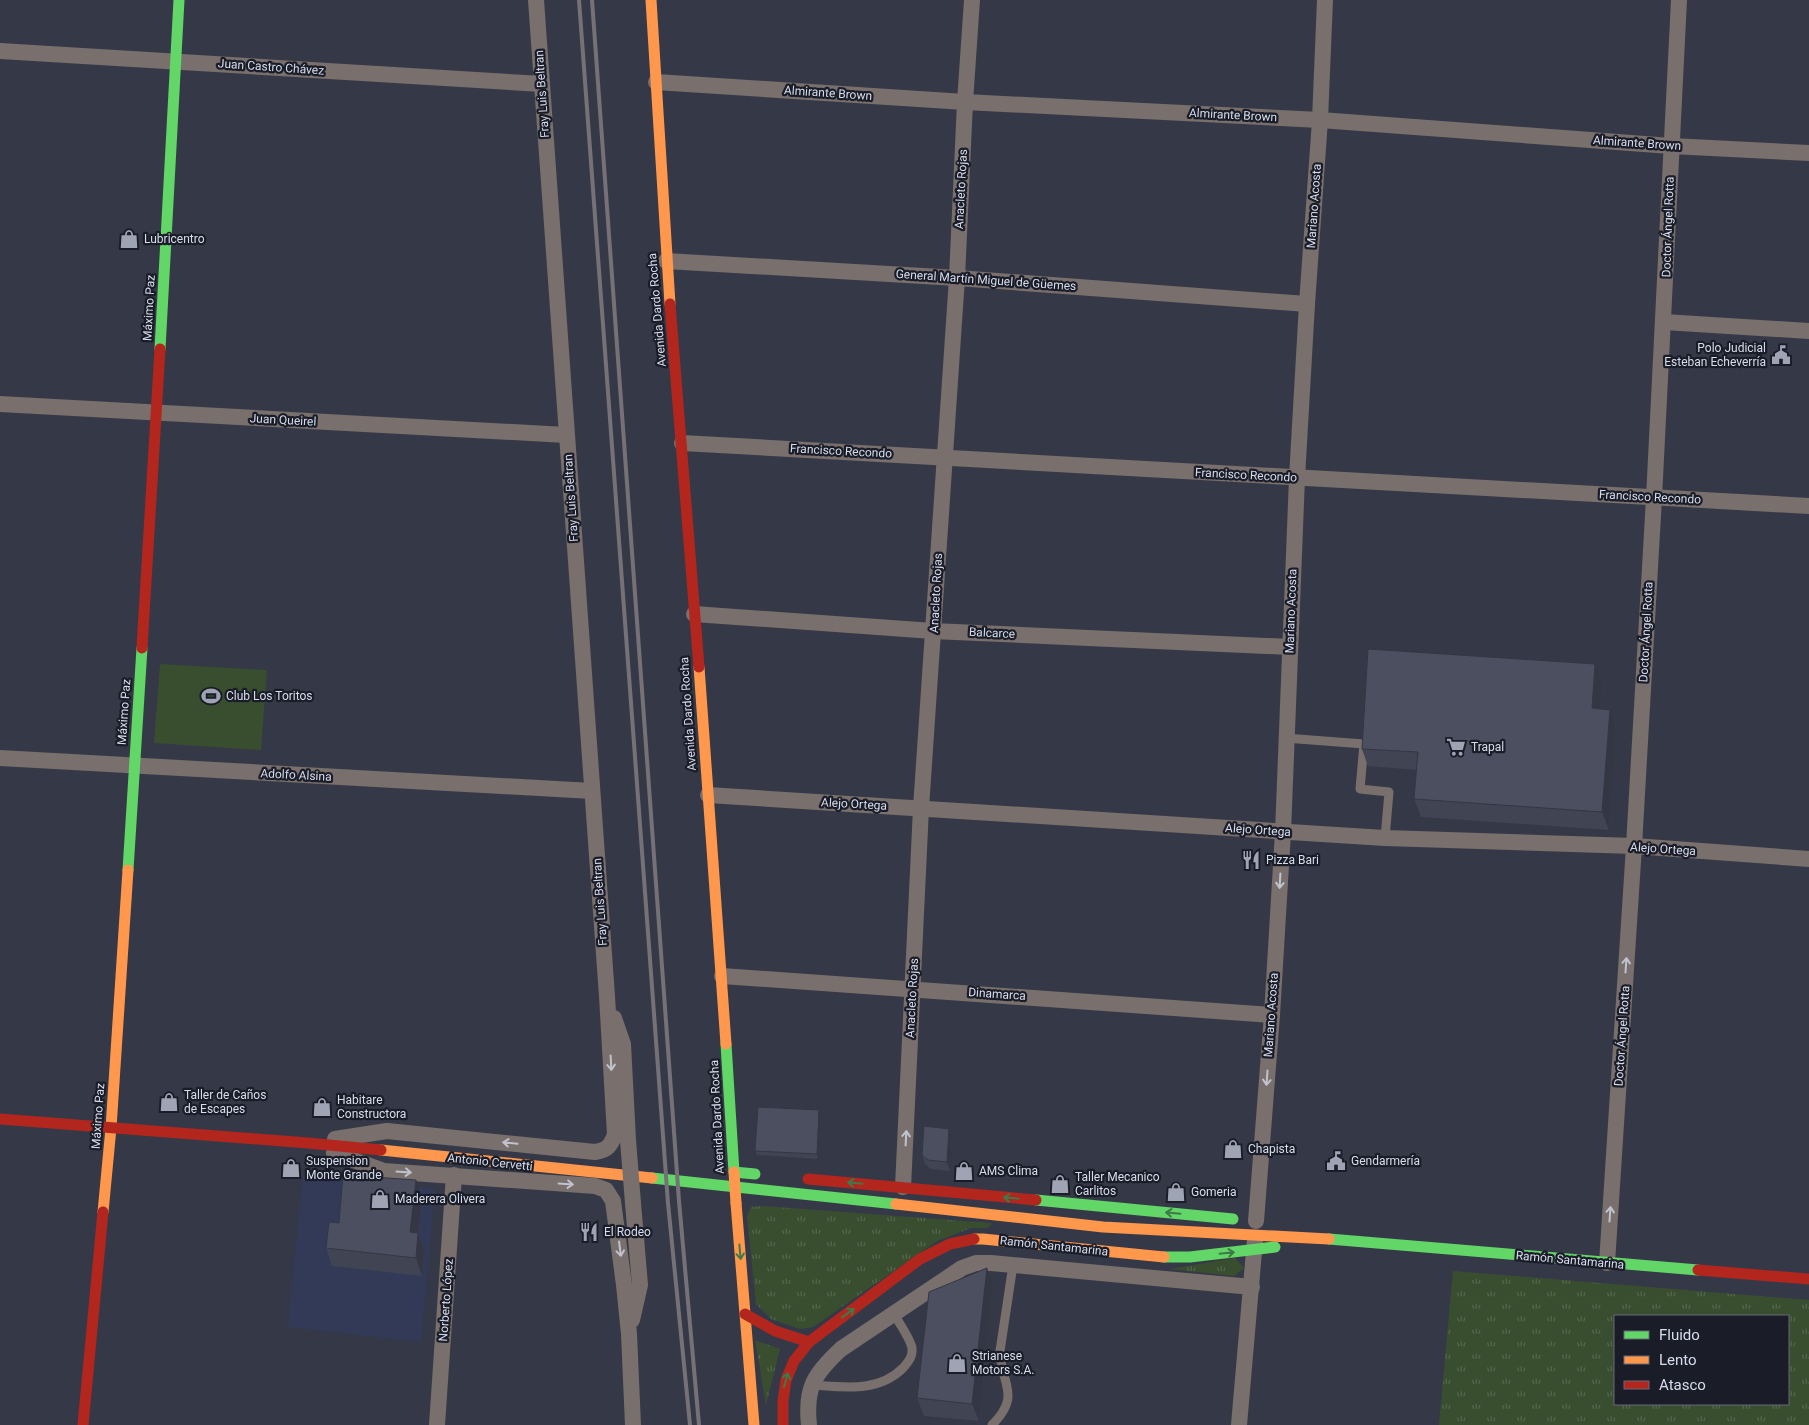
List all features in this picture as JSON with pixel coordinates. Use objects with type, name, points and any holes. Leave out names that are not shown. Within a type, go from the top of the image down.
[{"type":"main road","name":"Máximo Paz","points":[[83,1425],[111,1128],[157,413],[179,0]]},
{"type":"main road","name":"Avenida Dardo Rocha","points":[[651,0],[666,261],[682,443],[722,976],[736,1203],[754,1425]]},
{"type":"main road","name":"Antonio Cervetti","points":[[0,1119],[308,1144],[673,1180]]},
{"type":"main road","points":[[734,1172],[762,1174]]},
{"type":"main road","name":"Ramón Santamarina","points":[[800,1178],[903,1187],[1255,1235],[1330,1239]]},
{"type":"main road","name":"Ramón Santamarina","points":[[673,1180],[1102,1227],[1330,1239],[1809,1279]]},
{"type":"main road","name":"Ramón Santamarina","points":[[809,1342],[920,1259],[953,1242],[967,1239],[983,1239],[1168,1258],[1255,1235]]},
{"type":"main road","points":[[745,1314],[763,1326],[783,1335],[809,1342],[790,1367],[784,1384],[782,1399],[784,1425]]},
{"type":"street","name":"Fray Luis Beltran","points":[[536,0],[607,996],[615,1135],[610,1146]]},
{"type":"street","name":"Anacleto Rojas","points":[[903,1187],[920,808],[934,631],[957,278],[972,0]]},
{"type":"street","name":"Mariano Acosta","points":[[1239,1425],[1252,1287],[1272,1015],[1297,478],[1320,120],[1325,0]]},
{"type":"street","name":"Doctor Ángel Rotta","points":[[1607,1263],[1654,498],[1679,0]]},
{"type":"street","name":"Juan Castro Chávez","points":[[0,51],[542,84]]},
{"type":"street","name":"Almirante Brown","points":[[656,82],[965,102],[1320,120],[1671,146],[1809,153]]},
{"type":"street","name":"General Martín Miguel de Güemes","points":[[666,261],[957,278],[1307,304]]},
{"type":"street","points":[[1664,322],[1809,331]]},
{"type":"street","name":"Juan Queirel","points":[[0,404],[566,436]]},
{"type":"street","name":"Francisco Recondo","points":[[682,443],[1809,506]]},
{"type":"street","name":"Balcarce","points":[[694,614],[934,631],[1290,647]]},
{"type":"street","name":"Adolfo Alsina","points":[[0,758],[592,791]]},
{"type":"street","name":"Alejo Ortega","points":[[708,796],[1385,838],[1634,846],[1809,859]]},
{"type":"street","name":"Dinamarca","points":[[722,976],[1272,1015]]},
{"type":"street","name":"Fray Luis Beltran","points":[[607,996],[623,1044],[628,1140],[640,1285],[629,1334]]},
{"type":"street","name":"Antonio Cervetti","points":[[308,1144],[387,1131],[595,1152],[610,1146]]},
{"type":"street","name":"Antonio Cervetti","points":[[308,1144],[384,1171],[595,1186],[606,1190],[614,1201]]},
{"type":"street","name":"Norberto López","points":[[437,1425],[454,1176]]},
{"type":"street","name":"Fray Luis Beltran","points":[[614,1201],[629,1334],[633,1425]]},
{"type":"street","name":"Ramón Santamarina","points":[[812,1385],[818,1373],[841,1349],[962,1268],[976,1263],[1013,1264],[1252,1287]]},
{"type":"street","points":[[809,1425],[808,1398],[812,1385]]},
{"type":"lane","points":[[1285,738],[1364,744],[1360,789],[1389,792],[1385,838]]},
{"type":"lane","points":[[992,1425],[1001,1416],[1010,1397],[1000,1364],[1000,1351],[1013,1264]]},
{"type":"lane","points":[[812,1385],[849,1388],[868,1386],[883,1382],[901,1370],[911,1358],[912,1347],[894,1314]]},
{"type":"shaded area","points":[[303,1176],[435,1189],[421,1342],[288,1327]]},
{"type":"green space","name":"Club Los Toritos","points":[[160,664],[267,670],[261,750],[154,743]]},
{"type":"green space","points":[[763,1206],[991,1223],[991,1225],[987,1228],[971,1228],[937,1241],[813,1327],[800,1329],[771,1319],[756,1304],[747,1216],[751,1207]]},
{"type":"green space","points":[[1235,1258],[1244,1268],[1234,1276],[1170,1269]]},
{"type":"green space","points":[[1453,1271],[1809,1300],[1809,1425],[1439,1425]]},
{"type":"green space","points":[[755,1340],[780,1349],[766,1405]]},
{"type":"building","points":[[1368,649],[1595,664],[1592,708],[1610,710],[1602,812],[1414,799],[1418,752],[1362,749]]},
{"type":"building","points":[[758,1107],[819,1110],[817,1154],[755,1151]]},
{"type":"building","points":[[924,1126],[949,1129],[947,1162],[928,1160],[922,1155]]},
{"type":"building","points":[[343,1175],[416,1180],[410,1232],[418,1233],[416,1258],[326,1248],[329,1222],[339,1223]]},
{"type":"building","name":"Strianese Motors S.A.","points":[[987,1268],[972,1404],[917,1398],[929,1292]]},
{"type":"railway","points":[[579,0],[668,1203],[690,1425]]},
{"type":"railway","points":[[592,0],[679,1201],[699,1425]]},
{"type":"traffic: fast","points":[[160,349],[179,0]]},
{"type":"traffic: fast","points":[[128,870],[142,648]]},
{"type":"traffic: fast","points":[[726,1044],[734,1172],[755,1174]]},
{"type":"traffic: fast","points":[[652,1178],[896,1204]]},
{"type":"traffic: fast","points":[[1036,1200],[1233,1219]]},
{"type":"traffic: fast","points":[[1329,1239],[1698,1270]]},
{"type":"traffic: fast","points":[[1164,1257],[1190,1257],[1275,1247]]},
{"type":"traffic: slow","points":[[651,0],[670,304]]},
{"type":"traffic: slow","points":[[699,667],[726,1044]]},
{"type":"traffic: slow","points":[[103,1212],[111,1128],[128,870]]},
{"type":"traffic: slow","points":[[381,1150],[652,1178]]},
{"type":"traffic: slow","points":[[734,1172],[736,1203]]},
{"type":"traffic: slow","points":[[736,1203],[754,1425]]},
{"type":"traffic: slow","points":[[896,1204],[1103,1227],[1329,1239]]},
{"type":"traffic: slow","points":[[974,1239],[1164,1257]]},
{"type":"traffic: jam","points":[[670,304],[699,667]]},
{"type":"traffic: jam","points":[[142,648],[160,349]]},
{"type":"traffic: jam","points":[[0,1119],[381,1150]]},
{"type":"traffic: jam","points":[[808,1179],[1036,1200]]},
{"type":"traffic: jam","points":[[83,1425],[103,1212]]},
{"type":"traffic: jam","points":[[783,1425],[783,1401],[786,1380],[794,1361],[809,1342],[920,1259],[950,1244],[974,1239]]},
{"type":"traffic: jam","points":[[1698,1270],[1809,1279]]},
{"type":"traffic: jam","points":[[745,1314],[775,1331],[809,1342]]},
{"type":"place","name":"Lubricentro","points":[[129,239]]},
{"type":"place","name":"Polo Judicial Esteban Echeverría","points":[[1781,355]]},
{"type":"place","name":"Club Los Toritos","points":[[211,696]]},
{"type":"place","name":"Trapal","points":[[1456,747]]},
{"type":"place","name":"Pizza Bari","points":[[1251,860]]},
{"type":"place","name":"Taller de Caños de Escapes","points":[[169,1102]]},
{"type":"place","name":"Habitare Constructora","points":[[322,1107]]},
{"type":"place","name":"Chapista","points":[[1233,1149]]},
{"type":"place","name":"Gendarmería","points":[[1336,1161]]},
{"type":"place","name":"Suspension Monte Grande","points":[[291,1168]]},
{"type":"place","name":"AMS Clima","points":[[964,1171]]},
{"type":"place","name":"Taller Mecanico Carlitos","points":[[1060,1184]]},
{"type":"place","name":"Gomeria","points":[[1176,1192]]},
{"type":"place","name":"Maderera Olivera","points":[[380,1199]]},
{"type":"place","name":"El Rodeo","points":[[589,1232]]},
{"type":"place","name":"Strianese Motors S.A.","points":[[957,1363]]}]
